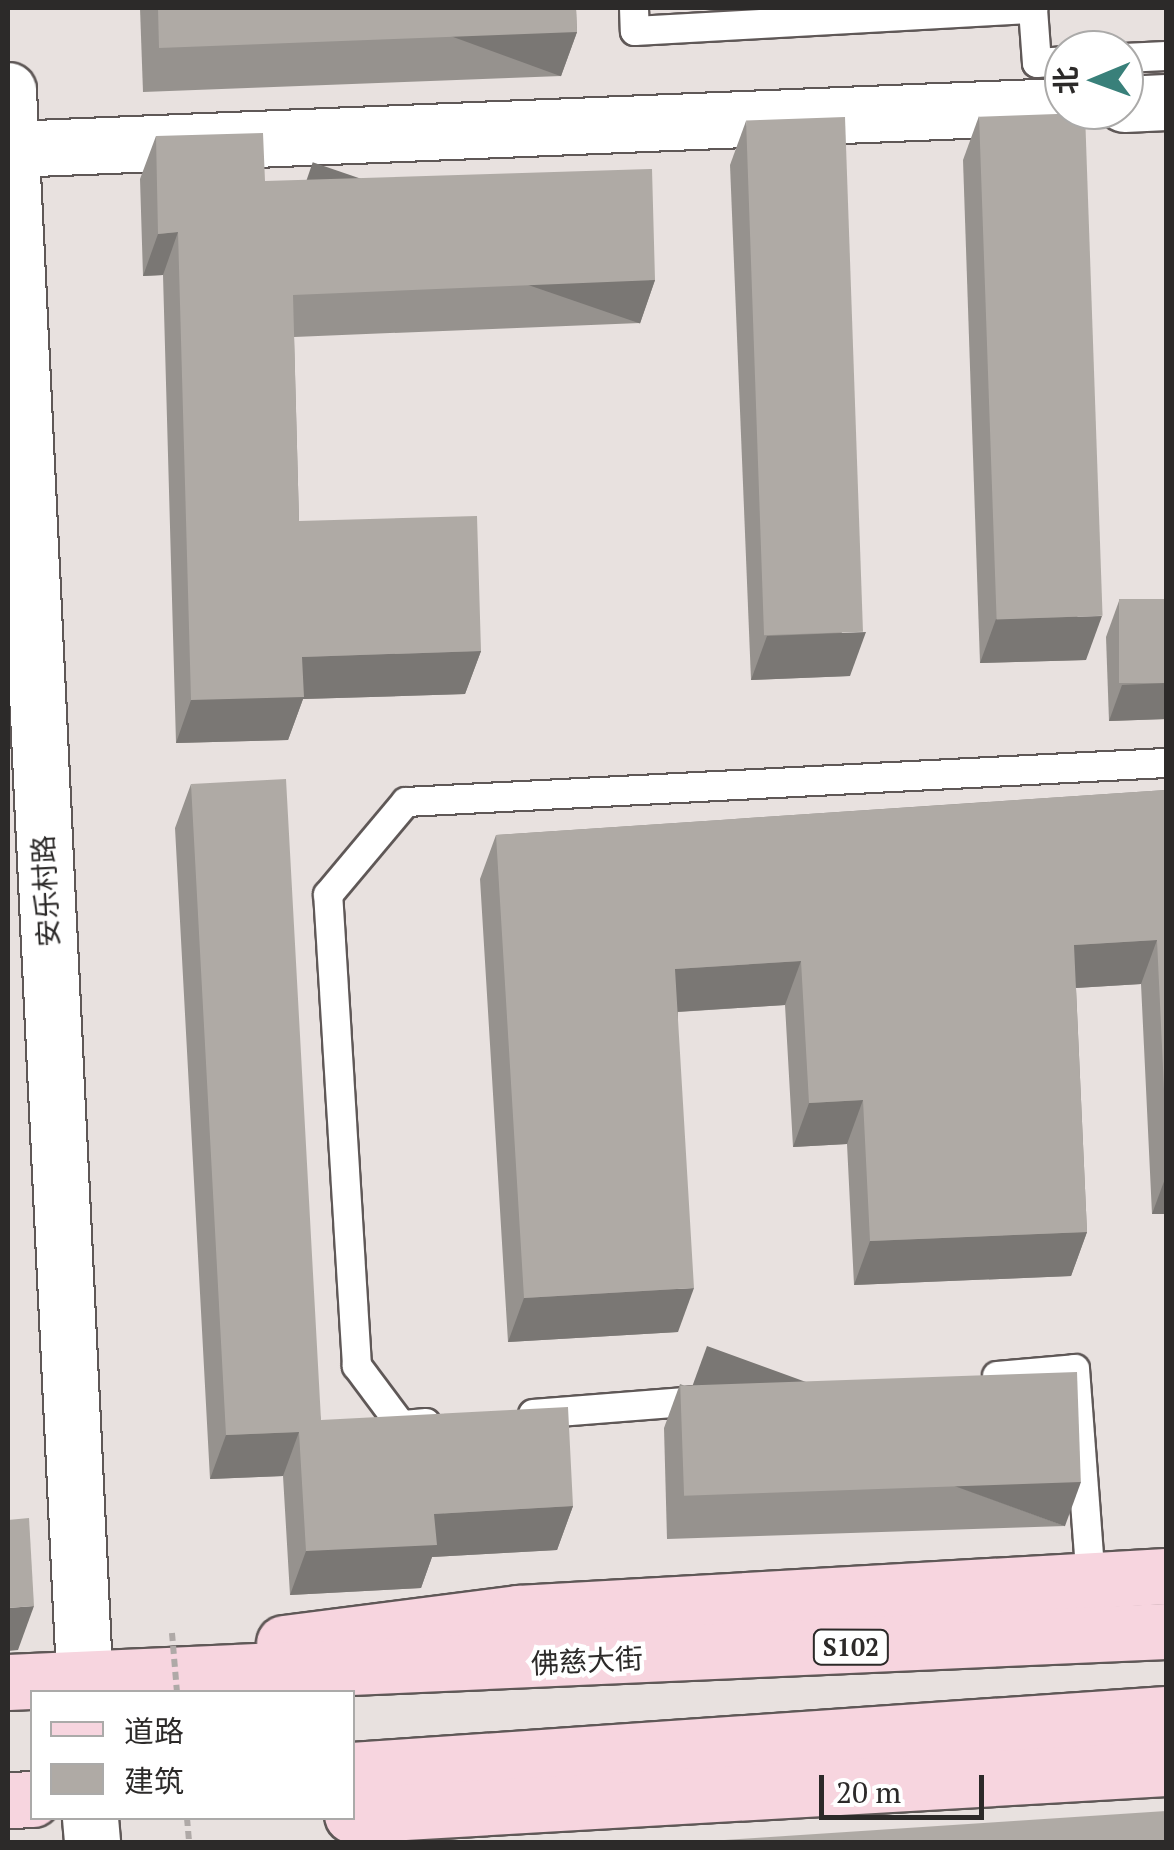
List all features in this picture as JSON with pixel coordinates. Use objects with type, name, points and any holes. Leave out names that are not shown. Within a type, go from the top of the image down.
[{"type":"main road","points":[[85,1685],[444,1620],[1166,1576]]},
{"type":"main road","name":"佛慈大街","points":[[8,1682],[85,1685],[1166,1631]]},
{"type":"main road","points":[[355,1770],[537,1752],[1166,1714]]},
{"type":"main road","points":[[355,1815],[1166,1768]]},
{"type":"street","name":"安乐村路","points":[[8,90],[85,1685]]},
{"type":"street","points":[[10,149],[1044,107]]},
{"type":"lane","points":[[634,8],[635,31],[1033,9],[1037,62],[1044,62]]},
{"type":"lane","points":[[460,1420],[400,1426],[357,1366],[328,895],[406,802],[1166,763]]},
{"type":"lane","points":[[956,1379],[1075,1369],[1090,1580]]},
{"type":"lane","points":[[500,1417],[738,1398]]},
{"type":"path","points":[[172,1634],[177,1690]]},
{"type":"building","points":[[158,8],[576,8],[577,32],[159,48]]},
{"type":"building","points":[[1044,114],[1044,130],[1086,130],[1103,616],[997,619],[979,117]]},
{"type":"building","points":[[845,117],[863,632],[764,635],[746,120]]},
{"type":"building","points":[[263,133],[265,181],[652,169],[655,280],[293,295],[299,521],[477,516],[481,651],[302,657],[304,697],[191,700],[178,232],[158,234],[156,136]]},
{"type":"building","points":[[1119,599],[1166,599],[1166,683],[1119,683]]},
{"type":"building","points":[[286,779],[321,1420],[568,1407],[573,1506],[434,1514],[437,1545],[306,1551],[299,1432],[226,1435],[191,784]]},
{"type":"building","points":[[1166,790],[1166,1132],[1157,940],[1074,945],[1087,1232],[870,1241],[863,1100],[809,1103],[801,961],[675,969],[694,1288],[524,1298],[496,835]]},
{"type":"building","points":[[1077,1372],[1081,1482],[684,1496],[680,1386]]},
{"type":"building","points":[[29,1518],[34,1606],[8,1608],[8,1520]]},
{"type":"building","points":[[1166,1811],[1166,1842],[694,1842]]}]
